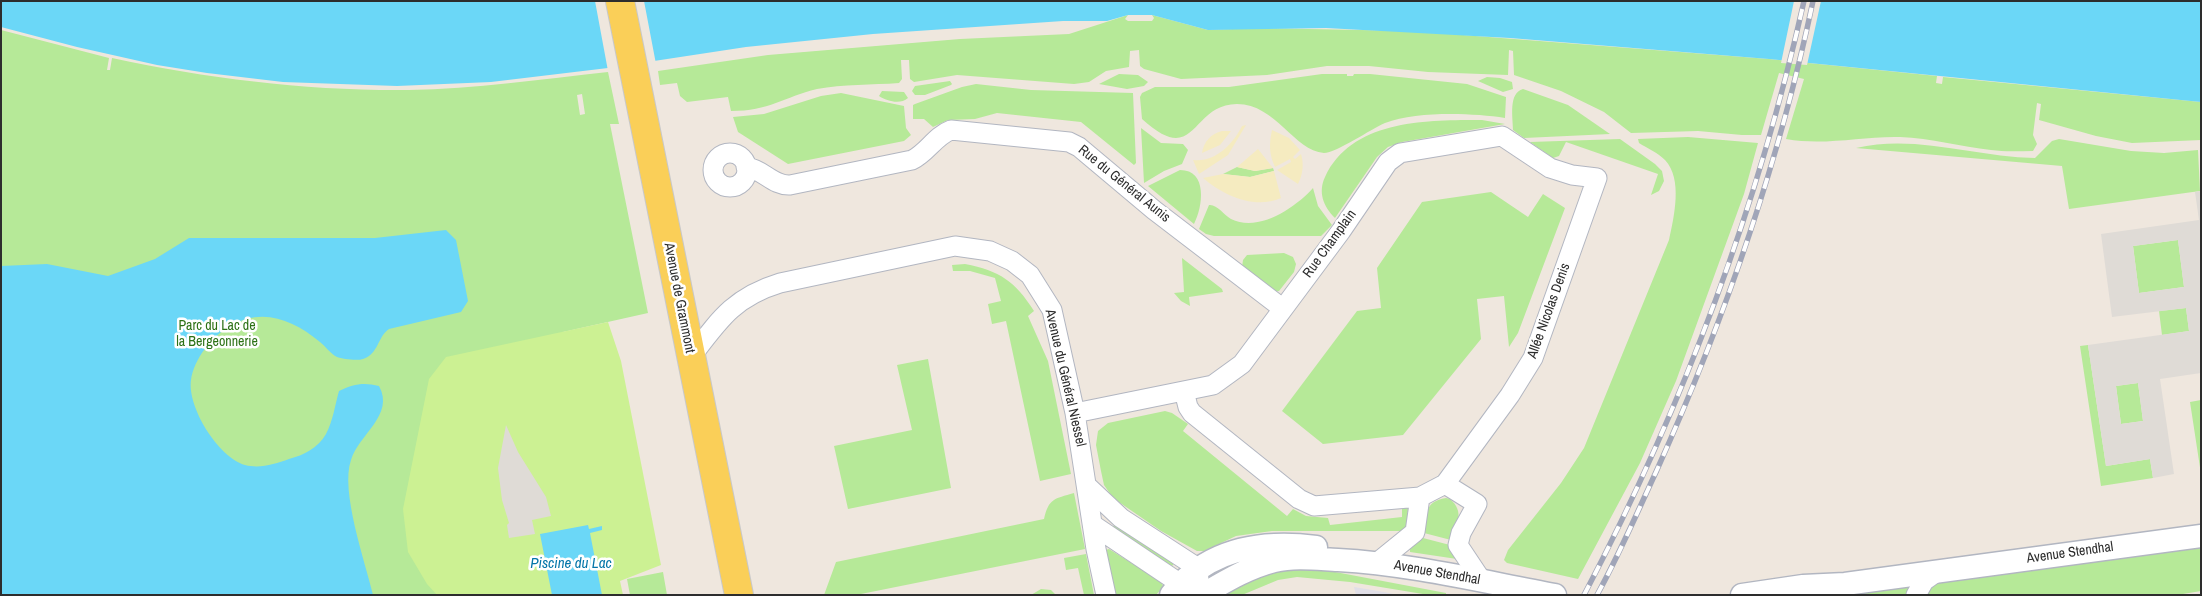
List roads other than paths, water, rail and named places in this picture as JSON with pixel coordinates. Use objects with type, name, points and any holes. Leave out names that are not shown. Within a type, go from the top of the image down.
[{"type":"main road","name":"Avenue de Grammont","points":[[620,1],[738,595]]},
{"type":"street","name":"Rue du Général Aunis","points":[[746,167],[755,168],[779,184],[790,185],[912,160],[919,157],[943,133],[951,130],[1069,142],[1079,147],[1154,210],[1282,308]]},
{"type":"street","name":"Rue Champlain","points":[[1075,413],[1213,385],[1242,364],[1341,231],[1388,162],[1400,153],[1502,136],[1511,140],[1550,168],[1572,175],[1598,178]]},
{"type":"street","name":"Allée Nicolas Denis","points":[[1184,392],[1188,407],[1192,413],[1307,503],[1329,506],[1420,497],[1445,484],[1510,395],[1533,358],[1598,178]]},
{"type":"street","name":"Avenue du Général Niessel","points":[[691,357],[713,328],[740,300],[762,289],[780,283],[955,246],[990,251],[1012,260],[1030,275],[1052,310],[1075,413],[1088,487],[1092,525],[1106,595]]},
{"type":"street","points":[[1445,484],[1477,504],[1461,532],[1458,545],[1482,581]]},
{"type":"street","points":[[1088,487],[1121,518],[1198,568]]},
{"type":"street","points":[[1378,562],[1415,532],[1420,497]]},
{"type":"street","points":[[1092,525],[1190,593]]},
{"type":"street","name":"Avenue Stendhal","points":[[1742,595],[1822,590],[1938,571],[2201,536]]},
{"type":"street","name":"Avenue Stendhal","points":[[1190,593],[1198,568],[1243,549],[1274,544],[1320,547],[1352,553],[1378,562]]},
{"type":"street","name":"Avenue Stendhal","points":[[1190,593],[1276,561],[1310,558],[1378,562],[1556,595]]},
{"type":"street","points":[[1916,595],[1924,581],[1938,571]]},
{"type":"water","points":[[1,1],[2201,1],[2201,102],[1769,59],[1510,38],[1326,28],[1208,30],[1152,15],[1128,15],[1107,21],[1063,21],[873,34],[746,47],[608,68],[491,82],[397,86],[283,82],[157,65],[1,27]]},
{"type":"water","points":[[446,230],[456,240],[468,301],[461,312],[389,329],[382,336],[372,354],[358,360],[337,357],[310,334],[288,322],[266,317],[242,320],[223,330],[205,349],[196,364],[191,380],[191,391],[199,417],[215,442],[235,460],[245,465],[256,466],[273,464],[300,455],[319,443],[326,434],[330,424],[339,391],[359,384],[379,386],[383,396],[379,415],[355,451],[348,473],[351,507],[373,595],[1,595],[1,266],[47,264],[108,276],[155,259],[189,238],[375,238]]},
{"type":"water","name":"Piscine du Lac","points":[[588,525],[589,529],[602,526],[602,530],[590,533],[602,595],[552,595],[540,534]]},
{"type":"railway","points":[[1584,595],[1620,524],[1653,452],[1685,379],[1714,305],[1764,154],[1804,1]]},
{"type":"railway","points":[[1597,595],[1656,472],[1727,299],[1784,122],[1813,1]]},
{"type":"park label","name":"Parc du Lac de la Bergeonnerie","points":[[217,334]]}]
